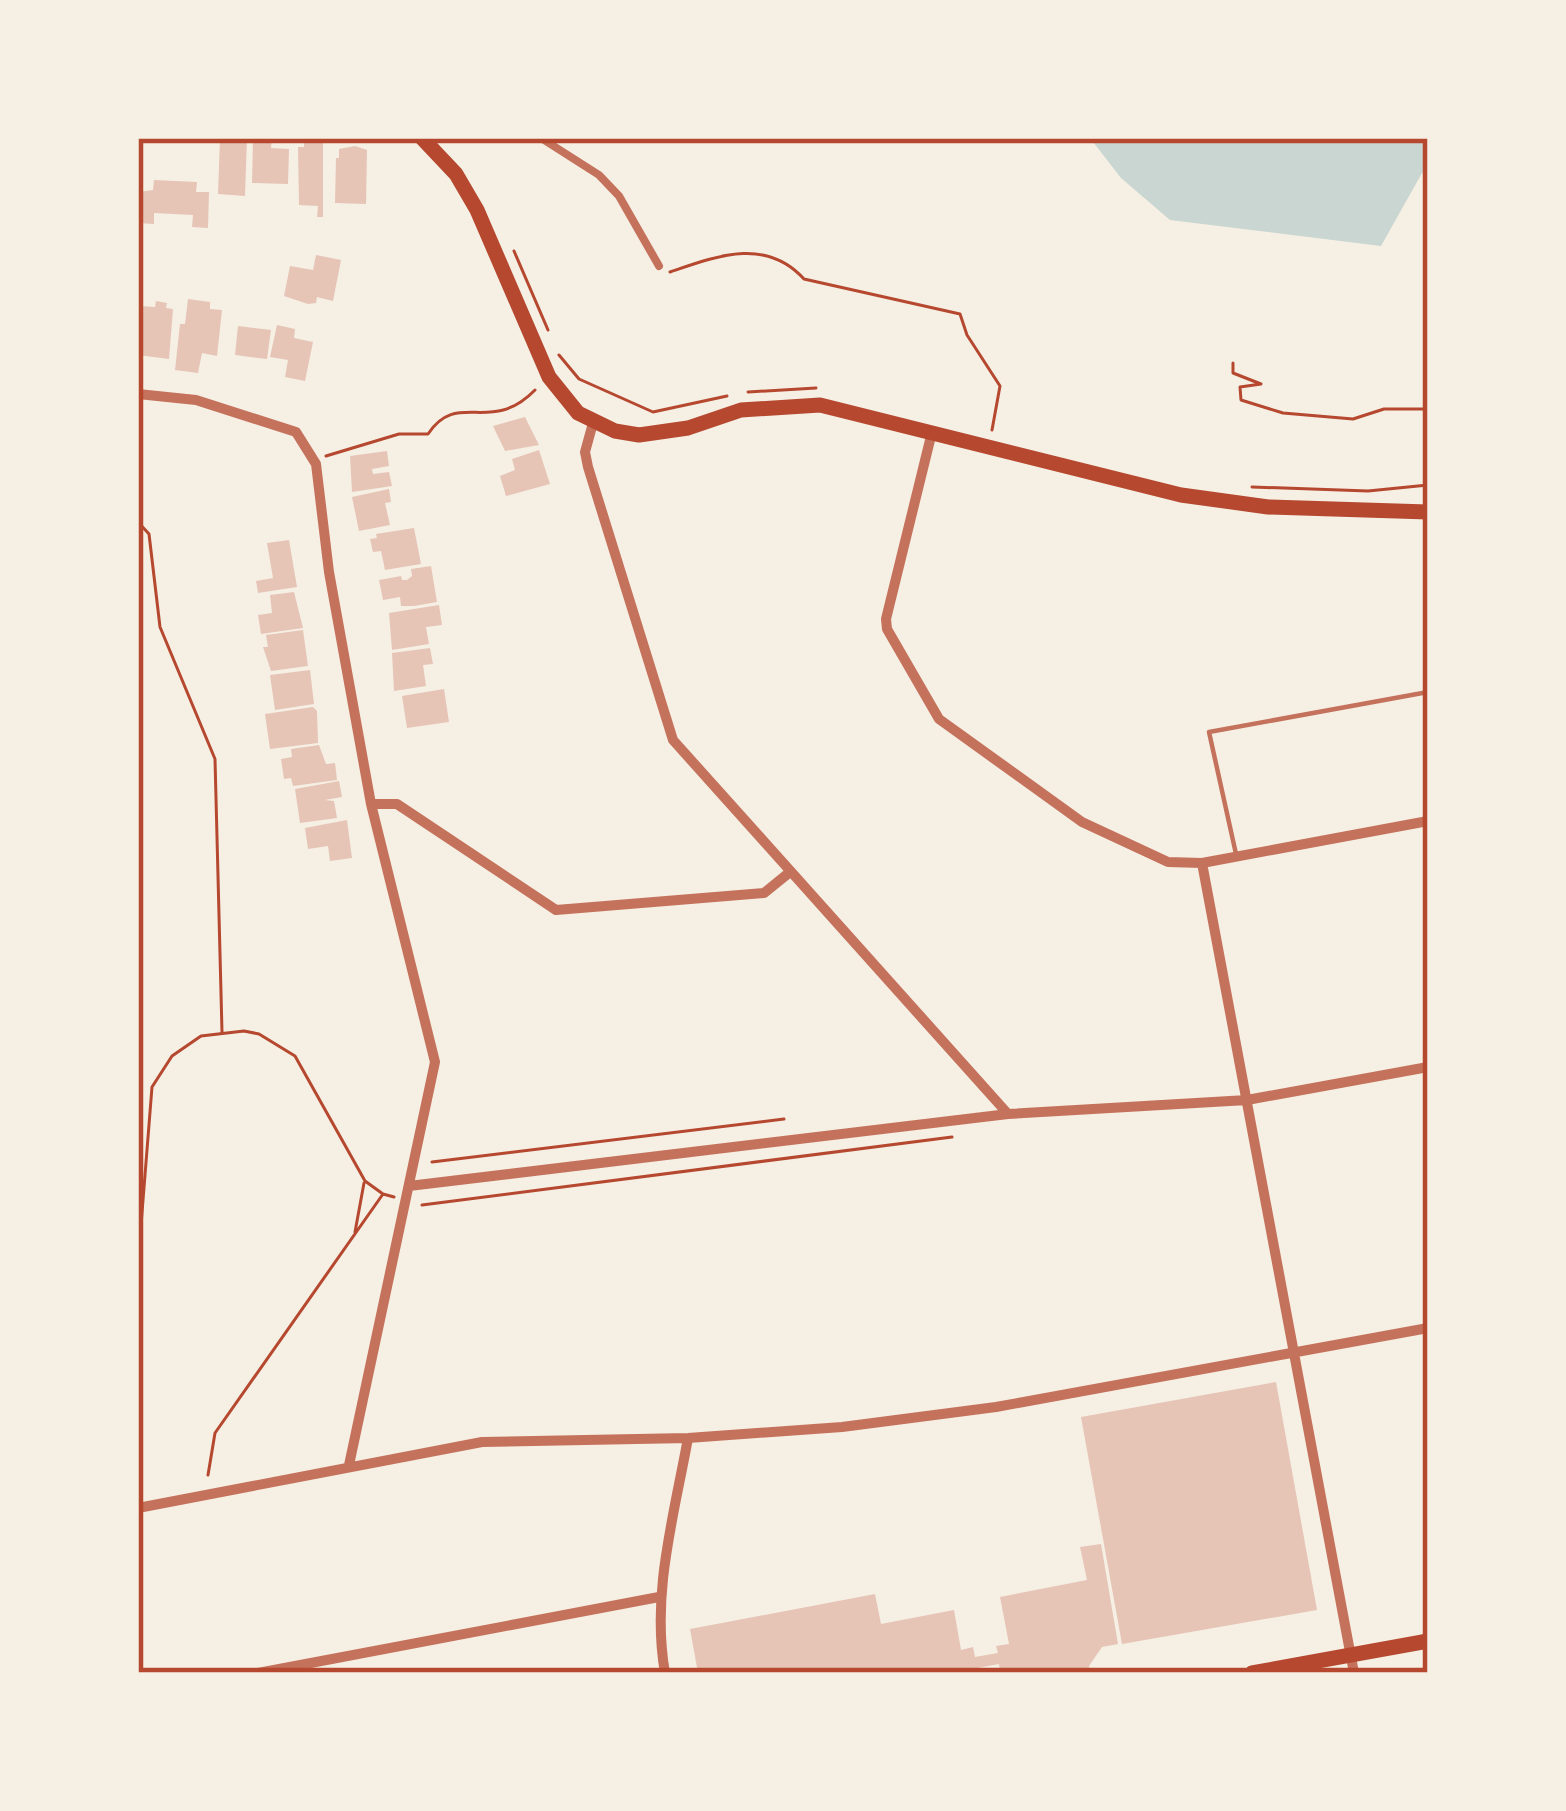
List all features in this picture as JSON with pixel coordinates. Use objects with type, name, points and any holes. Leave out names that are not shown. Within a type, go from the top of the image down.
[{"type":"main road","points":[[422,138],[456,174],[477,210],[549,377],[563,398],[593,423],[640,435],[688,428],[741,410],[811,404],[1181,496],[1268,506],[1428,512]]},
{"type":"main road","points":[[1252,1673],[1428,1641]]},
{"type":"street","points":[[541,138],[599,175],[659,266]]},
{"type":"street","points":[[138,394],[196,400],[296,432],[313,459],[371,804],[435,1062],[349,1466]]},
{"type":"street","points":[[593,423],[586,452],[588,467],[673,740],[1008,1114]]},
{"type":"street","points":[[932,432],[886,619],[887,629],[939,719],[1082,822],[1168,862],[1202,863],[1428,821]]},
{"type":"street","points":[[371,804],[397,804],[556,910],[764,893],[790,872]]},
{"type":"street","points":[[1202,863],[1354,1673]]},
{"type":"street","points":[[409,1186],[1008,1114],[1247,1100],[1428,1066]]},
{"type":"street","points":[[138,1508],[482,1442],[688,1438],[842,1427],[996,1406],[1428,1328]]},
{"type":"street","points":[[664,1673],[659,1598],[688,1438]]},
{"type":"street","points":[[258,1673],[659,1598]]},
{"type":"lane","points":[[1237,857],[1209,732],[1428,692]]},
{"type":"path","points":[[508,238],[550,334]]},
{"type":"path","points":[[659,266],[664,274],[729,251],[788,261],[804,279],[960,314],[967,335],[1000,386],[991,431]]},
{"type":"path","points":[[558,354],[578,379],[653,412],[765,389],[812,387],[834,393]]},
{"type":"path","points":[[1233,363],[1233,373],[1261,384],[1240,387],[1241,400],[1283,413],[1353,419],[1384,409],[1428,412]]},
{"type":"path","points":[[313,459],[399,434],[428,434],[448,412],[495,415],[519,406],[535,390]]},
{"type":"path","points":[[1236,486],[1368,490],[1428,484]]},
{"type":"path","points":[[138,522],[149,534],[160,627],[215,759],[222,1032]]},
{"type":"path","points":[[138,1263],[147,1115],[158,1072],[189,1042],[222,1032],[259,1034],[295,1057],[364,1181],[391,1196]]},
{"type":"path","points":[[432,1162],[784,1119]]},
{"type":"path","points":[[422,1205],[952,1137]]},
{"type":"path","points":[[138,1178],[144,1183]]},
{"type":"path","points":[[355,1234],[364,1181]]},
{"type":"path","points":[[208,1475],[215,1433],[383,1195]]},
{"type":"shaded area","points":[[1090,138],[1428,138],[1428,174],[1422,173],[1381,246],[1170,220],[1121,178]]},
{"type":"building","points":[[220,138],[247,138],[245,196],[218,194]]},
{"type":"building","points":[[253,138],[272,138],[271,148],[289,149],[288,184],[252,183]]},
{"type":"building","points":[[304,142],[323,142],[323,217],[317,217],[318,206],[299,205],[298,147],[304,147]]},
{"type":"building","points":[[339,149],[367,150],[366,204],[335,203]]},
{"type":"building","points":[[154,180],[197,182],[196,192],[209,192],[208,228],[192,227],[193,215],[154,213],[154,224],[138,223],[138,192],[153,190]]},
{"type":"building","points":[[316,255],[341,260],[333,301],[317,297],[316,303],[308,304],[284,296],[290,266],[313,270]]},
{"type":"building","points":[[188,299],[210,302],[210,309],[222,310],[217,356],[202,353],[198,373],[175,370]]},
{"type":"building","points":[[156,301],[173,309],[169,359],[138,355],[138,306],[155,307]]},
{"type":"building","points":[[277,325],[295,329],[294,338],[313,342],[305,381],[285,377],[288,360],[270,357]]},
{"type":"building","points":[[238,326],[271,330],[267,359],[235,355]]},
{"type":"building","points":[[525,417],[539,445],[505,451],[493,426]]},
{"type":"building","points":[[539,450],[550,484],[506,496],[500,476],[515,470],[512,459]]},
{"type":"building","points":[[387,451],[389,466],[372,469],[373,474],[389,472],[392,486],[352,492],[350,456]]},
{"type":"building","points":[[389,489],[391,502],[385,503],[390,525],[359,531],[352,497]]},
{"type":"building","points":[[414,528],[421,564],[385,570],[381,551],[373,552],[370,539]]},
{"type":"building","points":[[289,540],[297,587],[258,593],[256,581],[273,578],[267,543]]},
{"type":"building","points":[[431,566],[437,602],[401,606],[400,597],[383,600],[379,580],[401,576],[407,580],[411,569]]},
{"type":"building","points":[[294,592],[303,628],[261,634],[258,615],[272,613],[270,595]]},
{"type":"building","points":[[439,605],[442,625],[426,627],[429,644],[392,650],[389,613]]},
{"type":"building","points":[[303,630],[308,666],[271,671],[263,647],[268,647],[266,635]]},
{"type":"building","points":[[430,648],[433,664],[423,665],[426,686],[394,691],[392,653]]},
{"type":"building","points":[[310,670],[314,704],[275,710],[270,675]]},
{"type":"building","points":[[444,689],[449,722],[407,728],[402,696]]},
{"type":"building","points":[[313,707],[318,743],[270,749],[265,714]]},
{"type":"building","points":[[319,745],[326,764],[335,763],[337,780],[293,786],[291,778],[284,779],[281,759],[292,757],[291,749]]},
{"type":"building","points":[[339,781],[342,797],[325,800],[334,801],[337,818],[300,823],[295,789]]},
{"type":"building","points":[[347,820],[352,858],[330,861],[328,846],[308,849],[305,828]]},
{"type":"building","points":[[1276,1382],[1317,1610],[1122,1644],[1081,1417]]},
{"type":"building","points":[[1101,1544],[1118,1644],[1102,1647],[1089,1666],[1090,1673],[1000,1673],[999,1664],[977,1668],[978,1673],[698,1673],[690,1629],[875,1594],[881,1624],[954,1610],[961,1650],[973,1647],[975,1657],[998,1653],[996,1646],[1009,1644],[1000,1597],[1087,1580],[1080,1547]]}]
